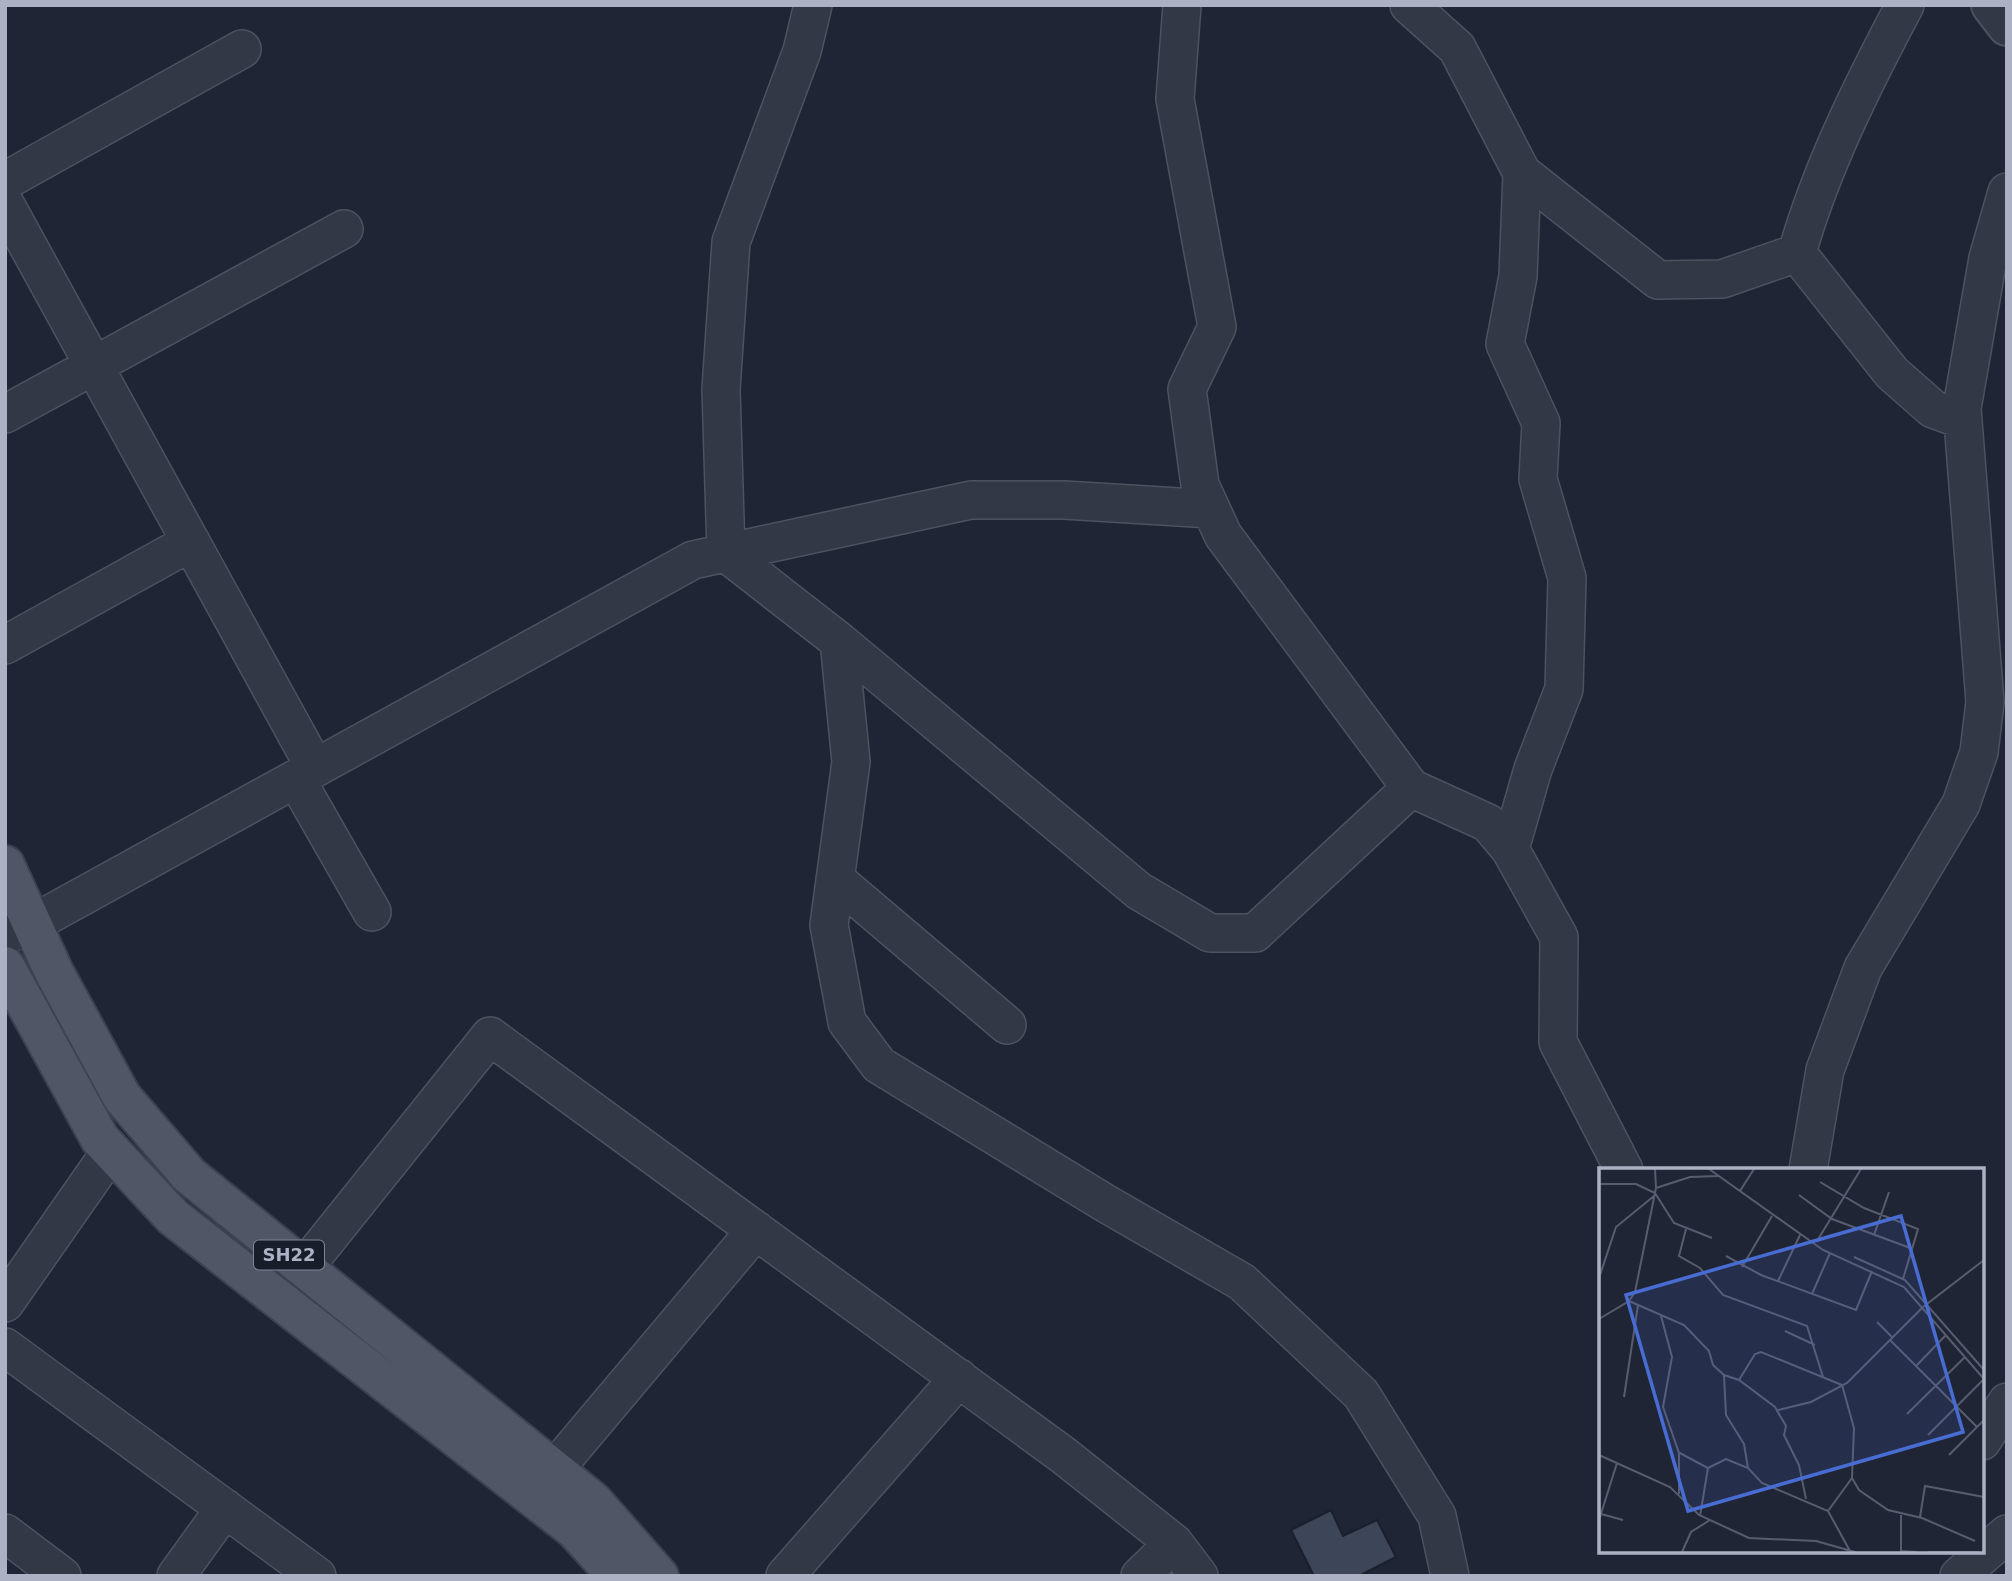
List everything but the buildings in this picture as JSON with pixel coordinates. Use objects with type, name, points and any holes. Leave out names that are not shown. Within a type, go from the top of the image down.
[{"type":"main road","name":"SH22","points":[[5,865],[19,930],[122,1097],[189,1175],[593,1501],[659,1576]]},
{"type":"main road","name":"SH22","points":[[5,966],[100,1139],[173,1217],[575,1530],[617,1576]]},
{"type":"street","points":[[726,553],[721,389],[731,242],[802,51],[813,5]]},
{"type":"street","points":[[1182,5],[1175,100],[1217,327],[1187,388],[1200,485],[1223,536],[1411,788],[1488,823],[1510,849],[1559,937],[1558,1042],[1624,1168]]},
{"type":"street","points":[[1409,5],[1457,48],[1522,173],[1658,280],[1722,279],[1797,254]]},
{"type":"street","points":[[1797,254],[1808,212],[1877,57],[1905,5]]},
{"type":"street","points":[[1991,5],[2007,26]]},
{"type":"street","points":[[5,181],[242,49]]},
{"type":"street","points":[[1510,849],[1532,769],[1564,689],[1567,578],[1538,479],[1541,423],[1505,344],[1518,276],[1522,173]]},
{"type":"street","points":[[1808,1168],[1825,1070],[1863,968],[1961,804],[1979,752],[1985,702],[1962,408],[1988,258],[2007,192]]},
{"type":"street","points":[[5,204],[191,542],[372,912]]},
{"type":"street","points":[[5,414],[344,229]]},
{"type":"street","points":[[1797,254],[1892,373],[1933,408],[1963,420]]},
{"type":"street","points":[[19,930],[692,560],[971,500],[1063,500],[1211,509]]},
{"type":"street","points":[[5,645],[191,542]]},
{"type":"street","points":[[726,553],[839,640],[1139,891],[1210,933],[1255,933],[1411,788]]},
{"type":"street","points":[[839,640],[851,762],[829,925],[847,1022],[879,1065],[1105,1203],[1242,1282],[1361,1394],[1437,1516],[1450,1576]]},
{"type":"street","points":[[835,879],[1007,1026]]},
{"type":"street","points":[[304,1268],[489,1036],[1063,1455],[1174,1543],[1199,1576]]},
{"type":"street","points":[[5,1303],[111,1151]]},
{"type":"street","points":[[554,1470],[756,1230]]},
{"type":"street","points":[[5,1347],[317,1576]]},
{"type":"street","points":[[785,1576],[959,1378]]},
{"type":"street","points":[[1984,1438],[2007,1402]]},
{"type":"street","points":[[176,1576],[225,1508]]},
{"type":"street","points":[[1984,1544],[1997,1528]]},
{"type":"street","points":[[5,1533],[62,1576]]},
{"type":"street","points":[[1140,1576],[1174,1543]]},
{"type":"street","points":[[1959,1576],[1977,1553]]}]
